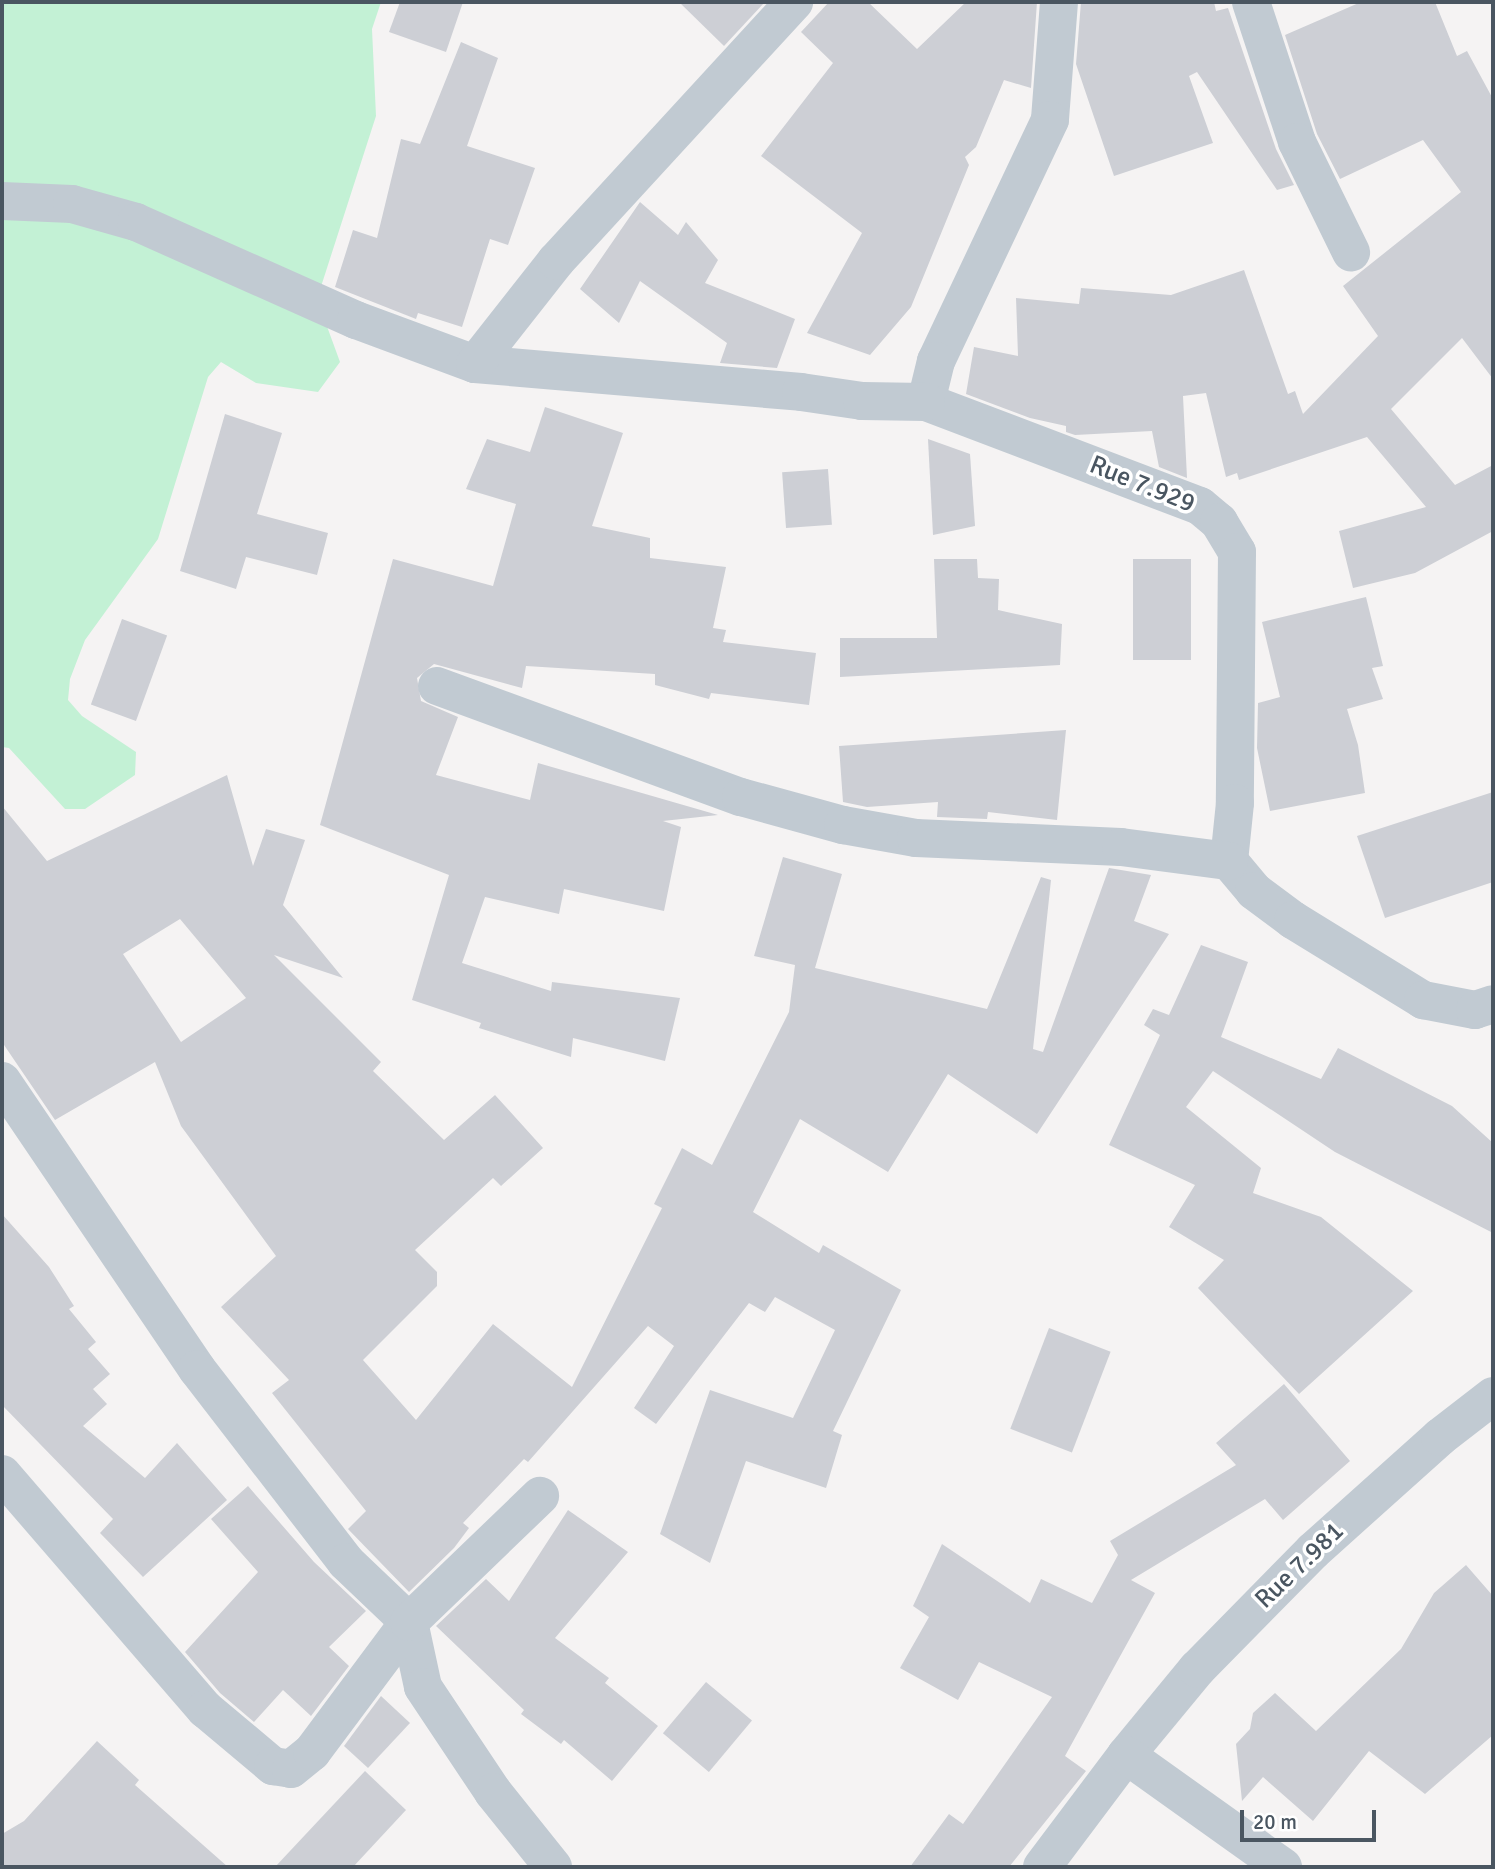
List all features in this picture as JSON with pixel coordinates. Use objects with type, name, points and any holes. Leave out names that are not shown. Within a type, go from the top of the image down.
[{"type":"street","points":[[475,364],[556,261],[794,2]]},
{"type":"street","points":[[926,402],[936,360],[1050,120],[1059,2]]},
{"type":"street","points":[[1251,2],[1297,142],[1351,252]]},
{"type":"street","name":"Rue 7.929","points":[[2,201],[72,204],[136,222],[356,320],[475,364],[801,391],[862,401],[926,402],[1200,506],[1219,522],[1237,552],[1235,803],[1229,861]]},
{"type":"street","points":[[438,686],[741,797],[843,825],[916,838],[1121,847],[1229,861],[1254,891],[1283,913],[1423,1000],[1475,1010],[1493,1004]]},
{"type":"street","points":[[2,1081],[197,1369],[346,1562],[409,1622],[423,1687],[479,1773],[553,1867]]},
{"type":"street","name":"Rue 7.981","points":[[1042,1867],[1126,1755],[1197,1669],[1313,1551],[1440,1437],[1493,1396]]},
{"type":"street","points":[[2,1474],[205,1709],[273,1766],[291,1769],[312,1752],[409,1622],[540,1496]]},
{"type":"street","points":[[1126,1755],[1283,1867]]},
{"type":"green space","points":[[2,2],[381,2],[372,29],[376,116],[317,299],[340,362],[318,392],[256,383],[221,362],[208,377],[158,539],[85,640],[70,679],[68,700],[82,716],[136,752],[135,775],[85,809],[65,809],[9,748],[2,747]]},
{"type":"building","points":[[400,2],[463,2],[446,52],[389,32]]},
{"type":"building","points":[[679,2],[765,2],[724,46]]},
{"type":"building","points":[[829,2],[868,2],[917,49],[966,2],[1037,2],[1031,88],[1004,80],[976,147],[965,157],[969,165],[911,307],[870,355],[807,333],[862,233],[761,156],[833,63],[801,32]]},
{"type":"building","points":[[1081,2],[1214,2],[1216,11],[1228,8],[1276,149],[1294,185],[1277,190],[1197,72],[1189,76],[1213,143],[1114,176],[1076,64]]},
{"type":"building","points":[[1361,2],[1435,2],[1457,56],[1467,51],[1493,99],[1493,379],[1462,338],[1391,409],[1455,485],[1493,465],[1493,531],[1415,573],[1353,588],[1339,531],[1426,507],[1367,437],[1239,480],[1237,473],[1226,477],[1206,393],[1183,396],[1187,478],[1159,467],[1152,431],[1075,435],[1066,432],[1066,426],[1030,418],[966,394],[974,347],[1018,356],[1016,298],[1079,304],[1081,288],[1171,295],[1244,270],[1288,394],[1295,391],[1303,414],[1378,336],[1343,286],[1461,192],[1423,140],[1340,179],[1317,134],[1285,35]]},
{"type":"building","points":[[461,42],[498,58],[467,146],[535,168],[508,245],[490,239],[462,327],[418,313],[416,319],[335,287],[353,230],[377,238],[401,139],[420,144]]},
{"type":"building","points":[[640,202],[678,235],[686,222],[718,260],[705,283],[795,319],[777,368],[720,363],[727,343],[640,281],[619,323],[580,289]]},
{"type":"building","points":[[545,407],[623,433],[592,526],[650,538],[650,558],[726,567],[713,628],[726,630],[723,642],[816,653],[809,705],[711,693],[709,699],[655,685],[655,674],[526,666],[522,688],[434,664],[417,678],[421,701],[458,717],[436,775],[530,800],[538,763],[718,815],[663,821],[681,827],[664,911],[564,889],[559,914],[485,897],[462,963],[551,991],[552,982],[680,998],[665,1061],[573,1038],[571,1057],[479,1028],[481,1023],[412,1000],[449,875],[320,825],[393,559],[493,586],[516,504],[466,489],[487,439],[530,452]]},
{"type":"building","points":[[225,414],[282,433],[257,514],[328,533],[317,575],[246,557],[236,589],[180,571]]},
{"type":"building","points":[[928,439],[970,454],[975,526],[933,535]]},
{"type":"building","points":[[828,469],[832,525],[786,528],[782,472]]},
{"type":"building","points":[[934,559],[977,559],[978,578],[999,579],[998,610],[1062,624],[1060,665],[840,677],[840,638],[937,638]]},
{"type":"building","points":[[1133,559],[1191,559],[1191,660],[1133,660]]},
{"type":"building","points":[[1366,597],[1383,666],[1372,668],[1383,699],[1347,709],[1358,745],[1365,793],[1270,811],[1257,748],[1258,703],[1280,697],[1262,622]]},
{"type":"building","points":[[122,619],[167,635],[136,721],[91,705]]},
{"type":"building","points":[[1066,730],[1057,820],[988,812],[987,819],[937,817],[938,802],[867,807],[843,802],[839,746]]},
{"type":"building","points":[[227,775],[253,866],[266,829],[305,840],[283,905],[343,978],[274,955],[381,1062],[373,1071],[444,1140],[495,1095],[543,1148],[501,1186],[493,1178],[415,1250],[437,1272],[437,1286],[363,1360],[416,1420],[493,1324],[572,1387],[662,1208],[654,1204],[682,1148],[712,1165],[789,1012],[795,965],[754,956],[783,857],[842,874],[815,968],[987,1009],[1041,877],[1051,880],[1033,1049],[1043,1052],[1109,868],[1151,875],[1134,921],[1169,934],[1037,1134],[948,1074],[888,1172],[800,1119],[753,1212],[819,1253],[823,1245],[901,1290],[833,1431],[842,1435],[826,1488],[746,1461],[710,1563],[660,1534],[710,1390],[793,1418],[835,1330],[775,1297],[765,1312],[749,1303],[656,1424],[634,1408],[674,1346],[648,1326],[528,1462],[524,1459],[463,1523],[469,1528],[454,1548],[409,1592],[348,1529],[366,1511],[272,1393],[289,1380],[221,1307],[276,1256],[181,1126],[155,1062],[55,1120],[2,1042],[2,806],[47,861]],"holes":[[[180,919],[246,998],[181,1042],[123,954]]]},
{"type":"building","points":[[1493,792],[1493,882],[1385,918],[1357,836]]},
{"type":"building","points":[[1201,945],[1248,962],[1221,1037],[1321,1079],[1338,1048],[1452,1106],[1493,1143],[1493,1233],[1335,1152],[1213,1071],[1186,1107],[1261,1168],[1253,1193],[1321,1217],[1413,1291],[1299,1394],[1198,1288],[1224,1260],[1169,1227],[1195,1185],[1109,1145],[1160,1035],[1144,1025],[1153,1009],[1169,1015]]},
{"type":"building","points":[[2,1214],[49,1267],[74,1306],[69,1309],[96,1342],[88,1349],[110,1374],[93,1389],[107,1404],[83,1426],[145,1478],[177,1443],[227,1500],[143,1577],[100,1533],[113,1519],[2,1405]]},
{"type":"building","points":[[1049,1328],[1111,1352],[1072,1452],[1010,1429]]},
{"type":"building","points":[[1284,1384],[1350,1461],[1283,1520],[1265,1499],[1131,1580],[1155,1593],[1065,1756],[1086,1771],[1009,1867],[910,1867],[949,1814],[963,1824],[1052,1697],[979,1662],[958,1700],[900,1668],[929,1617],[913,1606],[942,1544],[1030,1603],[1041,1579],[1092,1603],[1118,1555],[1110,1541],[1236,1465],[1216,1443]]},
{"type":"building","points":[[248,1486],[314,1562],[366,1611],[329,1647],[349,1666],[311,1716],[283,1690],[254,1722],[220,1693],[185,1652],[258,1572],[211,1519]]},
{"type":"building","points":[[568,1510],[628,1552],[555,1638],[609,1678],[605,1683],[658,1726],[612,1781],[564,1740],[561,1744],[521,1714],[524,1710],[436,1626],[486,1579],[509,1601]]},
{"type":"building","points":[[1466,1565],[1493,1596],[1493,1735],[1425,1794],[1369,1751],[1313,1821],[1263,1777],[1242,1801],[1236,1744],[1250,1729],[1253,1713],[1275,1693],[1316,1731],[1401,1649],[1434,1593]]},
{"type":"building","points":[[706,1682],[752,1721],[709,1772],[663,1733]]},
{"type":"building","points":[[381,1696],[410,1723],[368,1768],[344,1746]]},
{"type":"building","points":[[97,1741],[139,1780],[135,1785],[228,1867],[2,1867],[2,1834],[24,1821]]},
{"type":"building","points":[[365,1771],[406,1810],[353,1867],[275,1867]]}]
